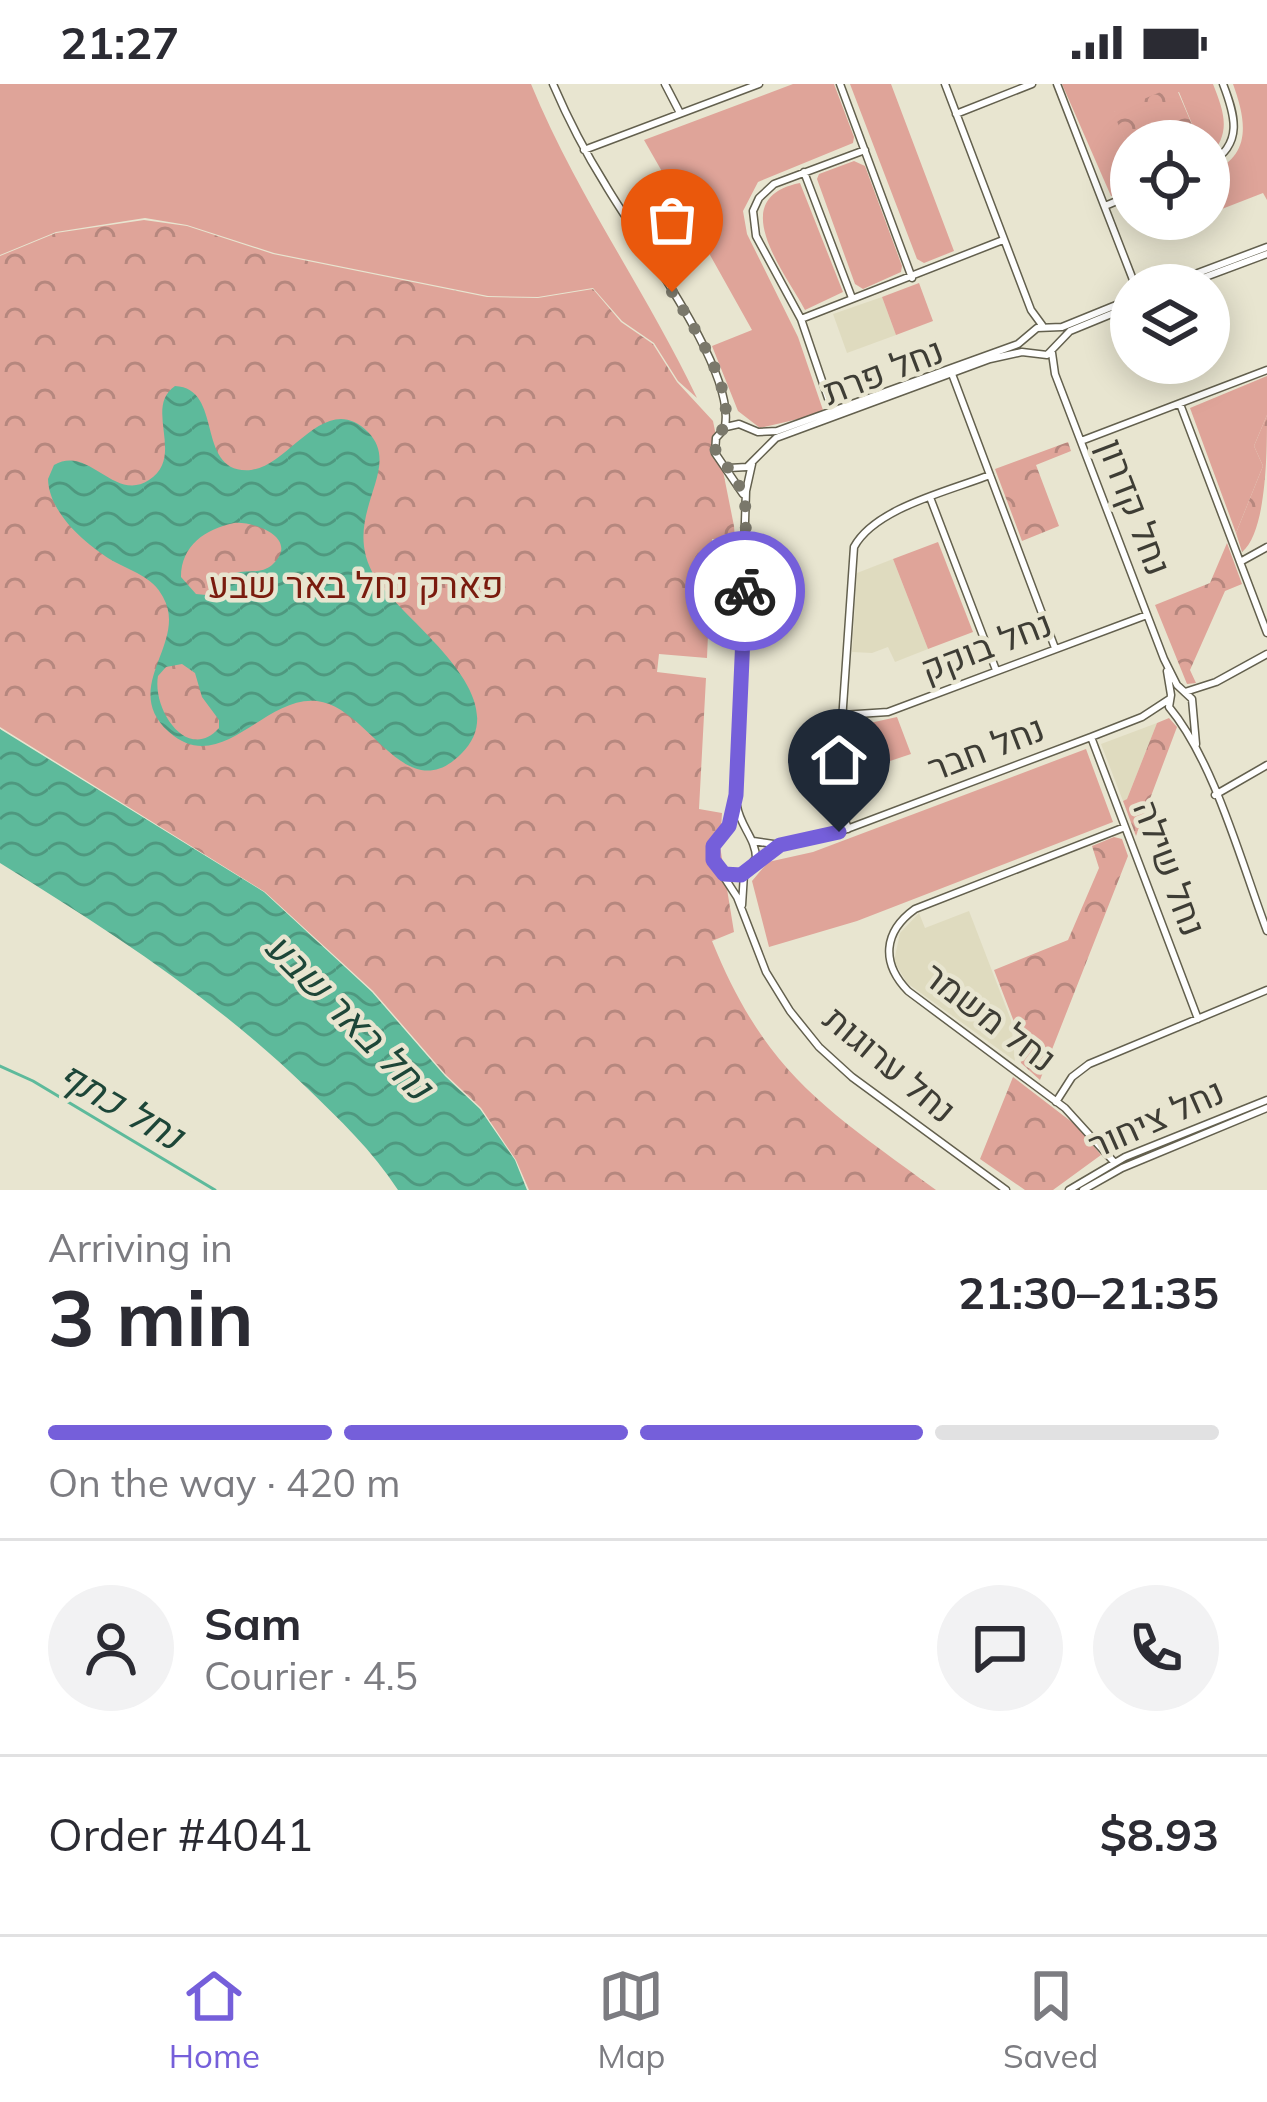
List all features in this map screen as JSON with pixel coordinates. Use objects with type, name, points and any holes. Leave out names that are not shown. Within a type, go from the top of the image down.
[{"type":"street","points":[[553,84],[584,150],[683,310],[724,400],[739,424],[754,431],[759,441],[759,455],[746,482],[736,795],[745,834],[753,841],[755,861],[744,874],[724,874],[712,853],[736,795]]},
{"type":"street","points":[[664,84],[680,113]]},
{"type":"street","points":[[584,150],[757,84]]},
{"type":"street","points":[[840,84],[912,278]]},
{"type":"street","points":[[945,84],[1031,310],[1047,328],[1110,308]]},
{"type":"street","points":[[956,114],[1032,84]]},
{"type":"street","points":[[1057,84],[1128,264]]},
{"type":"street","points":[[1222,84],[1235,118],[1230,142]]},
{"type":"street","points":[[833,413],[800,319],[752,220],[758,198],[769,187],[865,150]]},
{"type":"street","points":[[805,172],[852,300]]},
{"type":"street","points":[[1105,206],[1110,204]]},
{"type":"street","points":[[800,319],[1003,241]]},
{"type":"street","points":[[1227,264],[1267,250]]},
{"type":"street","points":[[1230,266],[1267,250]]},
{"type":"street","points":[[1031,310],[1030,334],[1036,354]]},
{"type":"street","points":[[1054,348],[1076,328],[1110,312]]},
{"type":"street","name":"נחל פרת","points":[[754,431],[769,433],[833,413],[1047,328]]},
{"type":"street","name":"נחל קדרון","points":[[1047,328],[1055,374],[1164,659],[1191,708]]},
{"type":"street","name":"נחל פרת","points":[[759,455],[776,438],[952,374],[1008,354],[1036,354],[1054,348]]},
{"type":"street","name":"נחל קדרון","points":[[1036,354],[1055,374]]},
{"type":"street","points":[[1081,441],[1267,370]]},
{"type":"street","points":[[952,374],[1055,648]]},
{"type":"street","points":[[724,400],[727,419],[715,449],[738,482],[746,509]]},
{"type":"street","points":[[1180,404],[1267,633]]},
{"type":"street","points":[[723,429],[739,424]]},
{"type":"street","points":[[726,466],[742,469],[752,464]]},
{"type":"street","points":[[848,829],[838,795],[854,547],[873,523],[990,475]]},
{"type":"street","points":[[930,499],[996,670]]},
{"type":"street","points":[[1240,562],[1267,547]]},
{"type":"street","name":"נחל בוקק","points":[[842,716],[883,713],[1147,615]]},
{"type":"street","points":[[1184,691],[1216,682],[1267,654]]},
{"type":"street","name":"נחל קדרון","points":[[1164,659],[1176,714]]},
{"type":"street","points":[[1216,682],[1191,708],[1196,744],[1267,931]]},
{"type":"street","name":"נחל חבר","points":[[755,861],[780,845],[848,829],[1142,717],[1184,691]]},
{"type":"street","name":"נחל חבר","points":[[1142,717],[1191,708]]},
{"type":"street","points":[[1176,714],[1196,744]]},
{"type":"street","name":"נחל שילה","points":[[1091,737],[1198,1019]]},
{"type":"street","points":[[1215,795],[1267,765]]},
{"type":"street","name":"נחל משמר","points":[[1114,1162],[1097,1139],[1056,1102],[908,991],[890,966],[890,939],[915,909],[1125,826]]},
{"type":"street","points":[[724,833],[745,834]]},
{"type":"street","name":"נחל חבר","points":[[753,841],[780,845]]},
{"type":"street","name":"נחל ערוגות","points":[[724,874],[777,992],[819,1047],[1003,1190]]},
{"type":"street","name":"נחל ערוגות","points":[[742,909],[744,874]]},
{"type":"street","points":[[1056,1102],[1083,1067],[1267,990]]},
{"type":"street","name":"נחל ציחור","points":[[1069,1190],[1114,1162],[1267,1104]]},
{"type":"street","name":"נחל ציחור","points":[[1083,1190],[1267,1104]]},
{"type":"shaded area","points":[[882,297],[896,335],[847,353],[833,314]]},
{"type":"shaded area","points":[[893,559],[928,649],[895,662],[888,647],[872,653],[852,652],[857,573]]},
{"type":"shaded area","points":[[1157,723],[1127,799],[1123,801],[1101,744]]},
{"type":"shaded area","points":[[969,911],[1011,1020],[1015,1061],[907,983],[894,961],[900,933],[919,913],[925,928]]},
{"type":"green space","points":[[0,84],[531,84],[569,164],[697,398],[678,381],[654,343],[622,321],[593,288],[538,297],[488,296],[274,253],[187,225],[145,218],[56,232],[0,255]]},
{"type":"green space","points":[[793,84],[834,84],[854,137],[853,143],[758,182],[743,211],[747,234],[798,337],[824,413],[760,428],[738,411],[712,346],[752,330],[691,221],[657,233],[649,222],[684,210],[644,140]]},
{"type":"green space","points":[[850,84],[891,84],[954,251],[924,263],[917,259]]},
{"type":"green space","points":[[1062,84],[1213,84],[1223,120],[1190,120],[1179,92],[1114,112],[1117,120],[1110,120],[1110,194]]},
{"type":"green space","points":[[1233,84],[1267,84],[1267,200],[1263,193],[1230,206],[1230,160],[1242,136]]},
{"type":"green space","points":[[1170,88],[1178,92],[1190,120],[1116,120],[1113,112]]},
{"type":"green space","points":[[854,161],[865,166],[902,266],[901,272],[863,289],[855,284],[817,179],[819,174]]},
{"type":"green space","points":[[800,183],[843,292],[805,310],[766,238],[763,220],[766,204],[778,191]]},
{"type":"green space","name":"פארק נחל באר שבע","points":[[144,220],[187,226],[273,254],[487,297],[538,298],[593,289],[621,322],[653,344],[677,382],[713,421],[734,526],[735,540],[712,539],[707,658],[659,654],[657,672],[706,678],[699,809],[722,813],[720,846],[734,932],[712,941],[733,987],[777,1057],[831,1110],[936,1190],[529,1190],[516,1160],[481,1108],[373,991],[265,892],[0,727],[0,256],[56,233]]},
{"type":"green space","points":[[919,283],[933,321],[896,335],[882,297]]},
{"type":"green space","points":[[1267,376],[1267,415],[1254,446],[1263,466],[1236,533],[1190,408]]},
{"type":"green space","points":[[1267,415],[1261,509],[1242,552],[1236,533],[1263,466],[1254,446]]},
{"type":"green space","points":[[1068,442],[1071,451],[1036,465],[1059,526],[1022,541],[995,469]]},
{"type":"green space","points":[[938,542],[973,632],[928,649],[893,559]]},
{"type":"green space","points":[[1227,543],[1242,584],[1225,591],[1190,670],[1196,683],[1187,684],[1155,605],[1210,583]]},
{"type":"green space","points":[[897,717],[911,754],[845,776],[847,728]]},
{"type":"green space","points":[[1169,718],[1177,727],[1136,836],[1123,801],[1157,723]]},
{"type":"green space","points":[[1086,749],[1113,822],[857,921],[769,947],[752,881],[768,862],[813,852]]},
{"type":"green space","points":[[1114,837],[1122,839],[1128,856],[1040,1080],[1021,1063],[1016,1027],[994,970],[1068,940],[1099,868],[1092,846]]},
{"type":"green space","points":[[1013,1077],[1077,1126],[1101,1155],[1053,1190],[1025,1190],[980,1159]]},
{"type":"water","points":[[175,386],[190,390],[200,401],[222,459],[233,468],[251,470],[265,465],[322,424],[337,419],[352,421],[368,432],[380,462],[366,514],[366,555],[389,595],[467,684],[476,708],[475,732],[461,754],[441,768],[422,770],[388,751],[336,707],[317,701],[298,702],[207,746],[188,744],[155,715],[152,682],[168,631],[163,597],[148,579],[80,537],[55,504],[48,479],[54,465],[67,461],[124,484],[149,480],[164,458],[166,395]],"holes":[[[234,523],[272,534],[281,547],[280,556],[264,570],[235,573],[216,596],[196,594],[181,577],[185,556],[205,534]],[[182,664],[195,673],[202,697],[219,720],[219,728],[207,737],[184,736],[166,717],[161,703],[158,676],[166,667]]]},
{"type":"water","name":"נחל באר שבע","points":[[0,729],[264,892],[372,992],[480,1109],[515,1160],[527,1190],[398,1190],[343,1124],[235,1024],[120,940],[0,863]]},
{"type":"waterway","name":"נחל כתף","points":[[0,1066],[215,1190]]},
{"type":"way so far","points":[[672,292],[703,347],[724,400],[726,423],[715,449],[738,482],[746,509],[745,591]]},
{"type":"route","points":[[745,591],[736,795],[729,826],[713,846],[713,860],[724,874],[741,875],[780,845],[839,832]]}]
